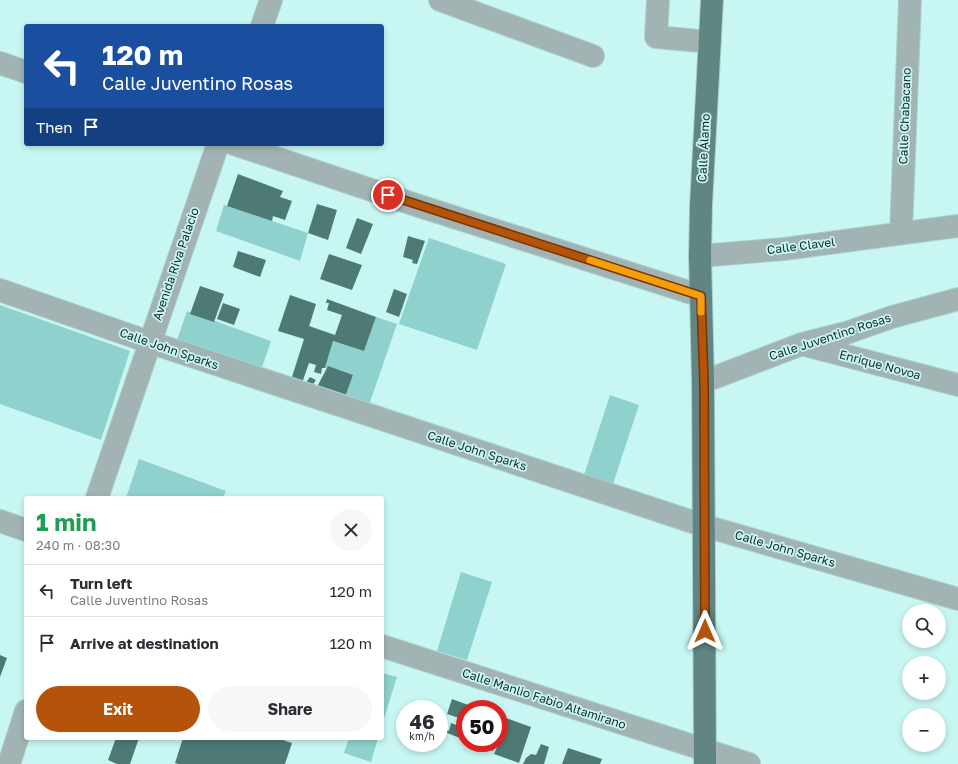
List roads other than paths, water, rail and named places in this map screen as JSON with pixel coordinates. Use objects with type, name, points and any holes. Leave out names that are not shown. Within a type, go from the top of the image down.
[{"type":"main road","name":"Calle Álamo","points":[[705,757],[704,382],[700,256],[701,205],[712,0]]},
{"type":"street","points":[[263,24],[271,0]]},
{"type":"street","points":[[440,0],[593,56]]},
{"type":"street","points":[[658,0],[656,37],[710,42]]},
{"type":"street","name":"Calle Chabacano","points":[[901,233],[910,0]]},
{"type":"street","points":[[0,63],[24,71]]},
{"type":"street","name":"Avenida Riva Palacio","points":[[98,496],[149,342],[217,146]]},
{"type":"street","points":[[240,146],[416,205],[701,296]]},
{"type":"street","name":"Calle Clavel","points":[[700,256],[784,249],[958,226]]},
{"type":"street","name":"Calle John Sparks","points":[[0,290],[149,342],[705,526],[958,599]]},
{"type":"street","name":"Calle Juventino Rosas","points":[[704,382],[802,344],[846,333],[892,317],[958,299]]},
{"type":"street","name":"Enrique Novoa","points":[[802,344],[958,385]]},
{"type":"street","points":[[0,521],[24,529]]},
{"type":"street","name":"Calle Manlio Fabio Altamirano","points":[[384,647],[705,757],[749,764]]},
{"type":"street","points":[[9,764],[24,717]]}]
